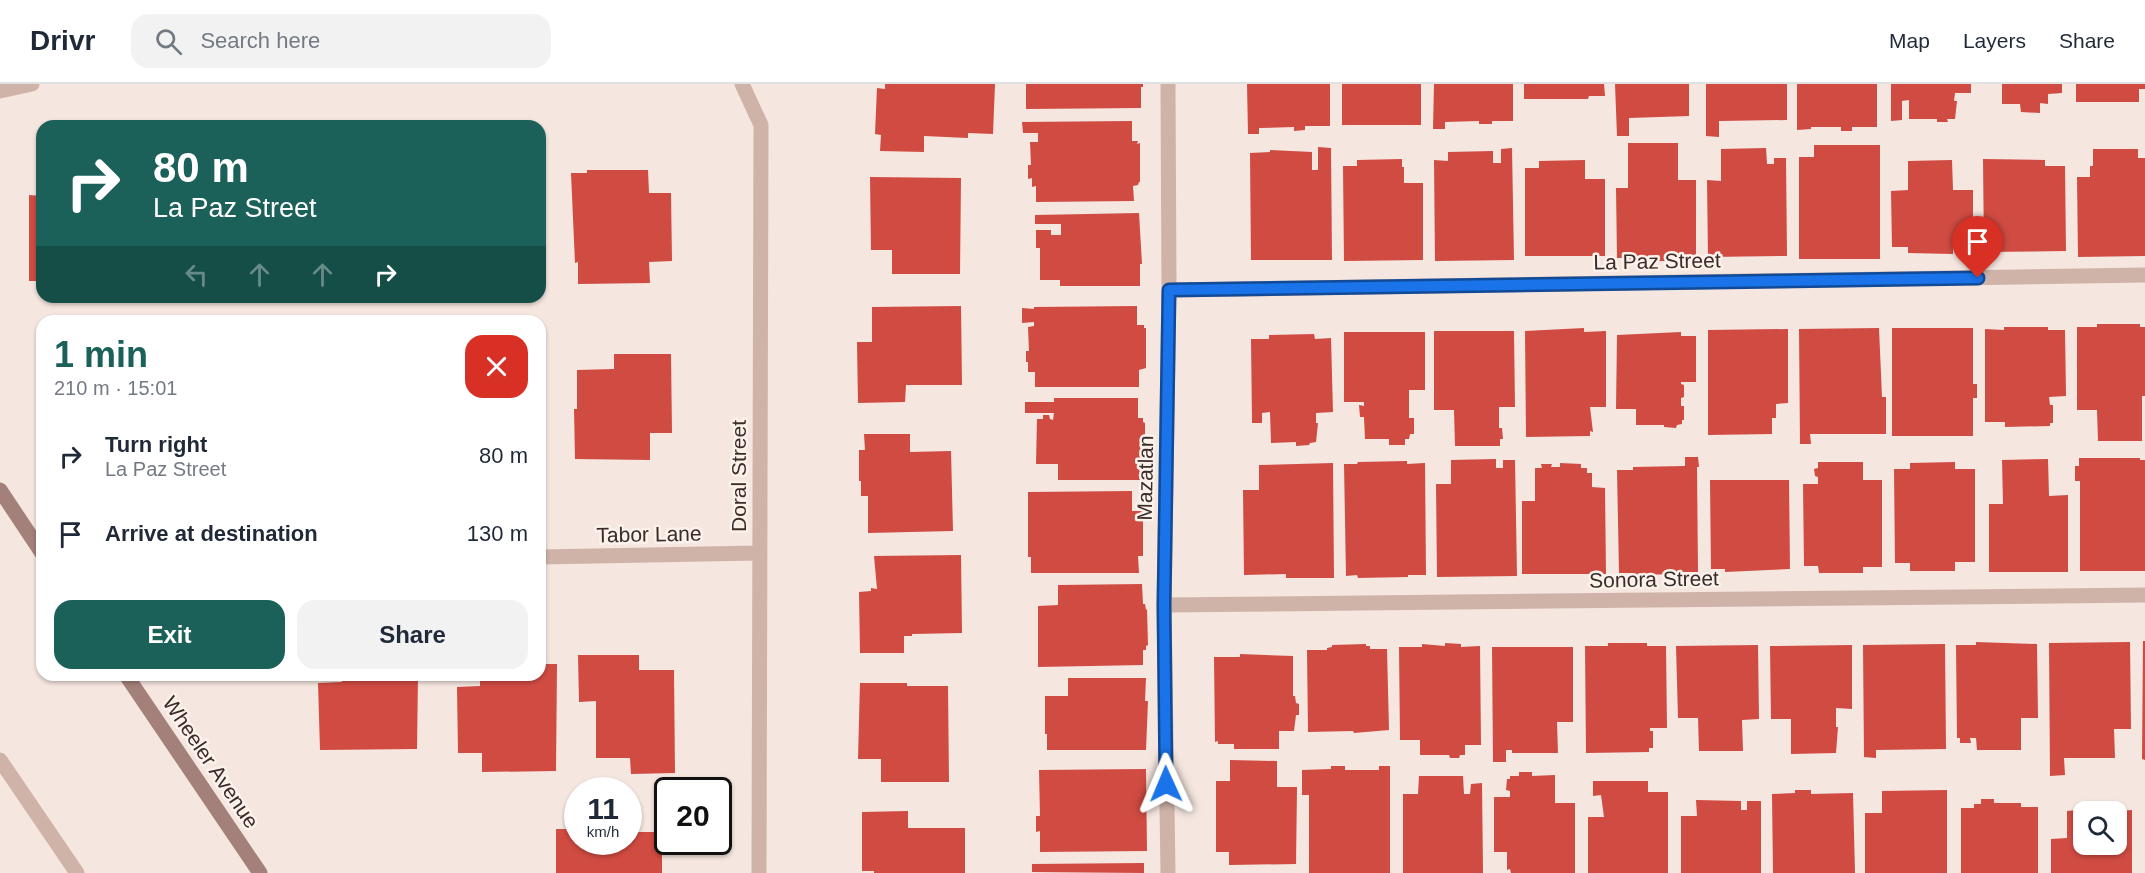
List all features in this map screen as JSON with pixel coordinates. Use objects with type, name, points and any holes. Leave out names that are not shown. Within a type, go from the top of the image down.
[{"type":"main road","points":[[0,490],[36,544]]},
{"type":"main road","name":"Wheeler Avenue","points":[[130,681],[261,873]]},
{"type":"street","points":[[0,91],[32,84]]},
{"type":"street","name":"Doral Street","points":[[742,84],[761,125],[759,873]]},
{"type":"street","name":"Mazatlan","points":[[1168,84],[1169,290],[1164,605],[1168,873]]},
{"type":"street","name":"La Paz Street","points":[[1169,290],[2145,275]]},
{"type":"street","name":"Tabor Lane","points":[[546,557],[759,553]]},
{"type":"street","name":"Sonora Street","points":[[1164,605],[2145,595]]},
{"type":"street","points":[[0,760],[77,873]]},
{"type":"building","points":[[885,84],[995,84],[993,134],[968,133],[968,138],[924,136],[924,152],[880,151],[881,135],[875,134],[877,88],[885,89]]},
{"type":"building","points":[[1026,84],[1143,84],[1141,108],[1026,109]]},
{"type":"building","points":[[1247,84],[1330,84],[1330,126],[1305,126],[1305,130],[1294,131],[1294,127],[1259,128],[1259,134],[1248,134]]},
{"type":"building","points":[[1342,84],[1421,84],[1421,125],[1342,125]]},
{"type":"building","points":[[1434,84],[1513,84],[1513,121],[1492,121],[1492,124],[1479,124],[1479,121],[1445,122],[1445,129],[1433,129]]},
{"type":"building","points":[[1524,84],[1604,84],[1605,96],[1589,96],[1588,99],[1524,99]]},
{"type":"building","points":[[1615,84],[1689,84],[1689,116],[1629,118],[1629,136],[1617,136]]},
{"type":"building","points":[[1706,84],[1787,84],[1787,120],[1719,121],[1719,137],[1706,136]]},
{"type":"building","points":[[1797,84],[1877,84],[1877,127],[1852,127],[1852,131],[1841,131],[1841,127],[1811,127],[1811,129],[1797,130]]},
{"type":"building","points":[[1891,84],[1971,84],[1971,93],[1955,93],[1954,101],[1957,101],[1955,119],[1947,119],[1948,122],[1937,122],[1937,119],[1909,119],[1909,100],[1902,101],[1902,120],[1891,121]]},
{"type":"building","points":[[2002,84],[2062,84],[2062,93],[2048,94],[2048,104],[2040,103],[2040,113],[2021,112],[2020,104],[2002,104]]},
{"type":"building","points":[[2076,84],[2145,84],[2145,89],[2139,89],[2139,102],[2076,102]]},
{"type":"building","points":[[1132,121],[1132,141],[1140,143],[1140,182],[1133,186],[1134,201],[1036,202],[1036,186],[1032,187],[1032,178],[1028,179],[1028,165],[1031,165],[1030,142],[1038,142],[1038,133],[1023,133],[1022,122]]},
{"type":"building","points":[[1628,143],[1678,143],[1678,180],[1696,180],[1696,258],[1679,258],[1679,261],[1629,261],[1629,258],[1617,258],[1616,188],[1628,188]]},
{"type":"building","points":[[1814,145],[1880,145],[1880,259],[1799,259],[1799,157],[1814,157]]},
{"type":"building","points":[[1318,147],[1331,148],[1332,260],[1251,260],[1250,153],[1270,152],[1270,150],[1312,152],[1312,170],[1318,170]]},
{"type":"building","points":[[1512,148],[1514,260],[1435,261],[1434,160],[1448,161],[1448,152],[1493,151],[1493,163],[1501,163],[1501,149]]},
{"type":"building","points":[[1766,148],[1767,164],[1774,164],[1774,158],[1786,158],[1787,256],[1708,257],[1707,180],[1721,181],[1721,149]]},
{"type":"building","points":[[2093,149],[2138,149],[2138,158],[2145,158],[2145,256],[2078,257],[2077,177],[2090,177],[2090,166],[2093,166]]},
{"type":"building","points":[[1402,159],[1404,183],[1423,183],[1423,260],[1344,261],[1343,166],[1357,166],[1357,160]]},
{"type":"building","points":[[1983,159],[2045,160],[2045,166],[2065,166],[2066,251],[1984,252]]},
{"type":"building","points":[[1585,160],[1585,179],[1605,179],[1605,256],[1525,256],[1525,168],[1539,168],[1539,161]]},
{"type":"building","points":[[1952,160],[1953,190],[1973,190],[1973,247],[1953,247],[1953,254],[1908,253],[1908,247],[1892,247],[1891,191],[1908,190],[1908,161]]},
{"type":"building","points":[[587,170],[648,170],[649,193],[671,193],[672,261],[649,262],[650,283],[578,284],[571,173],[587,173]]},
{"type":"building","points":[[870,177],[961,178],[960,274],[892,274],[892,250],[871,250]]},
{"type":"building","points":[[29,195],[36,196],[36,281],[29,281]]},
{"type":"building","points":[[1139,213],[1142,264],[1140,264],[1140,286],[1060,286],[1060,280],[1040,280],[1040,248],[1036,248],[1036,230],[1051,230],[1051,235],[1061,235],[1061,224],[1035,224],[1035,215]]},
{"type":"building","points":[[961,306],[962,385],[906,385],[905,402],[858,403],[857,342],[872,342],[872,307]]},
{"type":"building","points":[[1137,306],[1137,325],[1144,325],[1146,328],[1146,368],[1139,370],[1139,387],[1035,387],[1035,372],[1028,372],[1028,362],[1026,362],[1026,351],[1029,351],[1028,327],[1034,326],[1034,322],[1022,323],[1022,308]]},
{"type":"building","points":[[2097,324],[2140,324],[2140,327],[2145,327],[2145,396],[2142,396],[2142,441],[2098,441],[2097,410],[2077,410],[2077,327],[2097,327]]},
{"type":"building","points":[[2004,327],[2048,327],[2048,330],[2065,330],[2066,396],[2049,397],[2050,405],[2053,405],[2053,423],[2050,423],[2050,426],[2005,427],[2005,422],[1985,422],[1985,329],[2004,330]]},
{"type":"building","points":[[1584,328],[1584,332],[1606,331],[1606,407],[1590,407],[1593,432],[1590,431],[1590,436],[1526,437],[1525,331]]},
{"type":"building","points":[[1879,328],[1882,397],[1886,397],[1886,434],[1810,434],[1811,444],[1800,444],[1799,329]]},
{"type":"building","points":[[1892,328],[1973,328],[1973,384],[1977,384],[1977,398],[1973,398],[1973,436],[1892,436]]},
{"type":"building","points":[[1788,329],[1788,403],[1776,404],[1776,418],[1772,418],[1772,434],[1708,435],[1708,330]]},
{"type":"building","points":[[1434,331],[1514,331],[1515,407],[1499,407],[1499,428],[1502,428],[1503,439],[1500,439],[1500,446],[1455,446],[1454,410],[1434,410]]},
{"type":"building","points":[[1344,332],[1425,332],[1425,390],[1409,390],[1409,418],[1414,418],[1414,434],[1410,434],[1409,439],[1405,439],[1405,445],[1389,445],[1389,439],[1365,439],[1364,417],[1360,417],[1359,405],[1364,406],[1364,402],[1344,402]]},
{"type":"building","points":[[1681,332],[1681,336],[1696,336],[1696,382],[1681,382],[1684,385],[1681,406],[1684,406],[1684,420],[1676,428],[1664,427],[1664,425],[1636,425],[1636,409],[1616,409],[1617,335]]},
{"type":"building","points":[[1314,334],[1315,339],[1331,338],[1333,412],[1316,413],[1316,423],[1318,423],[1316,442],[1296,446],[1296,442],[1271,443],[1270,412],[1262,413],[1262,423],[1252,423],[1251,339],[1269,339],[1269,335]]},
{"type":"building","points":[[614,354],[671,354],[672,433],[650,433],[650,460],[575,459],[574,409],[577,409],[577,370],[614,369]]},
{"type":"building","points":[[1054,398],[1138,398],[1138,418],[1143,418],[1145,423],[1143,480],[1058,480],[1058,464],[1036,464],[1037,419],[1043,419],[1043,415],[1049,415],[1053,420],[1054,413],[1025,413],[1025,402],[1054,402]]},
{"type":"building","points":[[864,434],[910,434],[910,452],[951,451],[953,531],[868,533],[868,496],[861,496],[861,481],[859,481],[859,450],[865,450]]},
{"type":"building","points":[[1685,457],[1698,457],[1698,572],[1634,575],[1634,573],[1619,573],[1617,470],[1633,470],[1633,467],[1685,466]]},
{"type":"building","points":[[2079,458],[2140,458],[2140,460],[2145,460],[2145,571],[2080,571],[2080,481],[2075,481],[2075,466],[2079,466]]},
{"type":"building","points":[[1496,459],[1496,468],[1503,468],[1503,460],[1515,460],[1517,576],[1437,577],[1436,484],[1451,484],[1451,460]]},
{"type":"building","points":[[2048,459],[2049,496],[2068,495],[2068,572],[1989,572],[1989,504],[2003,504],[2002,460]]},
{"type":"building","points":[[1407,461],[1407,464],[1425,463],[1426,575],[1358,578],[1357,575],[1346,576],[1344,464]]},
{"type":"building","points":[[1818,462],[1863,462],[1863,480],[1882,480],[1882,567],[1863,567],[1863,573],[1819,573],[1818,566],[1804,566],[1803,484],[1818,484],[1818,477],[1815,476],[1814,469],[1818,468]]},
{"type":"building","points":[[1955,462],[1955,469],[1975,469],[1975,562],[1955,562],[1955,571],[1910,571],[1910,563],[1895,563],[1894,469],[1910,469],[1910,463]]},
{"type":"building","points":[[1333,463],[1334,578],[1286,578],[1286,574],[1244,575],[1243,490],[1259,490],[1259,465]]},
{"type":"building","points":[[1560,463],[1581,464],[1581,468],[1587,468],[1587,473],[1592,473],[1592,487],[1605,488],[1606,574],[1522,574],[1522,501],[1535,501],[1535,468],[1542,468],[1541,464],[1560,467]]},
{"type":"building","points":[[1710,480],[1789,480],[1790,569],[1725,572],[1725,569],[1711,569]]},
{"type":"building","points":[[1132,491],[1132,511],[1143,511],[1143,556],[1138,556],[1139,573],[1031,573],[1031,557],[1028,557],[1028,492]]},
{"type":"building","points":[[961,555],[962,633],[912,634],[912,636],[904,636],[904,653],[860,653],[859,592],[871,591],[871,588],[877,589],[874,556]]},
{"type":"building","points":[[1142,584],[1143,604],[1147,609],[1148,645],[1146,650],[1143,650],[1143,665],[1038,667],[1038,606],[1058,605],[1058,585]]},
{"type":"building","points":[[2143,641],[2145,641],[2145,760],[2142,759]]},
{"type":"building","points":[[1976,642],[2037,644],[2038,718],[2021,718],[2021,750],[1977,750],[1976,738],[1970,738],[1971,743],[1960,743],[1960,738],[1957,738],[1956,645],[1976,645]]},
{"type":"building","points":[[2130,642],[2131,729],[2114,729],[2115,758],[2064,758],[2065,775],[2050,776],[2049,643]]},
{"type":"building","points":[[1445,643],[1461,644],[1461,647],[1480,646],[1481,745],[1465,745],[1465,755],[1460,755],[1459,758],[1450,758],[1449,755],[1420,755],[1420,740],[1400,740],[1399,647],[1422,647],[1422,644],[1445,646]]},
{"type":"building","points":[[1608,643],[1647,643],[1647,646],[1666,646],[1667,728],[1650,728],[1650,731],[1653,731],[1653,748],[1649,748],[1649,752],[1586,753],[1585,646],[1608,646]]},
{"type":"building","points":[[1366,644],[1370,646],[1370,649],[1387,649],[1389,730],[1354,733],[1353,731],[1308,732],[1307,650],[1327,650],[1332,645]]},
{"type":"building","points":[[1945,644],[1946,749],[1876,750],[1876,758],[1864,757],[1863,645]]},
{"type":"building","points":[[1758,645],[1759,719],[1742,720],[1743,751],[1699,751],[1698,718],[1678,718],[1676,646]]},
{"type":"building","points":[[1852,645],[1852,709],[1836,708],[1836,727],[1838,727],[1836,753],[1791,754],[1791,719],[1771,719],[1770,646]]},
{"type":"building","points":[[1492,647],[1573,647],[1573,722],[1557,722],[1558,753],[1512,753],[1512,750],[1506,750],[1506,762],[1493,762]]},
{"type":"building","points":[[1240,654],[1293,656],[1293,696],[1299,704],[1299,715],[1296,715],[1294,731],[1279,731],[1279,749],[1234,749],[1234,744],[1215,742],[1214,657],[1240,657]]},
{"type":"building","points":[[578,655],[639,655],[639,670],[674,670],[675,773],[631,774],[630,758],[596,758],[596,701],[579,702]]},
{"type":"building","points":[[546,664],[557,664],[556,771],[482,772],[482,753],[458,753],[457,687],[480,686],[480,681],[546,681]]},
{"type":"building","points":[[1068,678],[1146,678],[1145,701],[1148,701],[1146,750],[1047,750],[1045,696],[1068,696]]},
{"type":"building","points":[[418,681],[417,749],[320,750],[318,683]]},
{"type":"building","points":[[860,683],[948,686],[949,782],[881,782],[881,759],[858,759]]},
{"type":"building","points":[[1230,760],[1277,761],[1277,787],[1297,787],[1296,864],[1229,865],[1229,852],[1216,852],[1216,781],[1230,781]]},
{"type":"building","points":[[1331,766],[1345,766],[1345,770],[1379,770],[1379,766],[1390,766],[1390,873],[1309,873],[1309,795],[1302,795],[1302,770],[1331,769]]},
{"type":"building","points":[[1146,769],[1147,851],[1040,852],[1040,831],[1036,832],[1036,816],[1040,816],[1039,770]]},
{"type":"building","points":[[1519,772],[1532,772],[1532,776],[1555,775],[1555,803],[1575,803],[1575,873],[1511,873],[1510,869],[1507,870],[1507,852],[1494,852],[1494,797],[1510,797],[1510,791],[1506,790],[1507,779],[1510,779],[1510,776],[1519,776]]},
{"type":"building","points":[[1419,776],[1463,776],[1464,794],[1470,794],[1471,784],[1482,783],[1483,873],[1403,873],[1403,794],[1418,794]]},
{"type":"building","points":[[1593,781],[1648,781],[1648,792],[1668,792],[1668,873],[1588,873],[1588,817],[1604,817],[1601,795],[1593,796]]},
{"type":"building","points":[[1795,790],[1811,790],[1811,794],[1853,793],[1855,873],[1773,873],[1772,794],[1795,793]]},
{"type":"building","points":[[1947,790],[1947,873],[1865,873],[1865,813],[1882,813],[1882,791]]},
{"type":"building","points":[[1981,799],[1994,799],[1994,803],[2021,803],[2021,807],[2038,807],[2038,873],[1961,873],[1961,808],[1974,808],[1974,804],[1981,804]]},
{"type":"building","points":[[1696,800],[1741,801],[1741,810],[1747,810],[1747,801],[1761,801],[1761,873],[1681,873],[1681,816],[1697,816]]},
{"type":"building","points":[[2073,810],[2073,855],[2127,855],[2127,810],[2132,810],[2132,873],[2051,873],[2051,839],[2067,838],[2067,811]]},
{"type":"building","points":[[908,811],[908,828],[965,828],[965,873],[862,871],[862,812]]},
{"type":"building","points":[[556,829],[564,829],[564,855],[642,855],[642,832],[654,832],[654,855],[662,855],[662,873],[556,873]]},
{"type":"building","points":[[1144,863],[1144,873],[1032,872],[1032,864]]},
{"type":"route","points":[[1166,784],[1164,605],[1169,290],[1978,278]]}]
